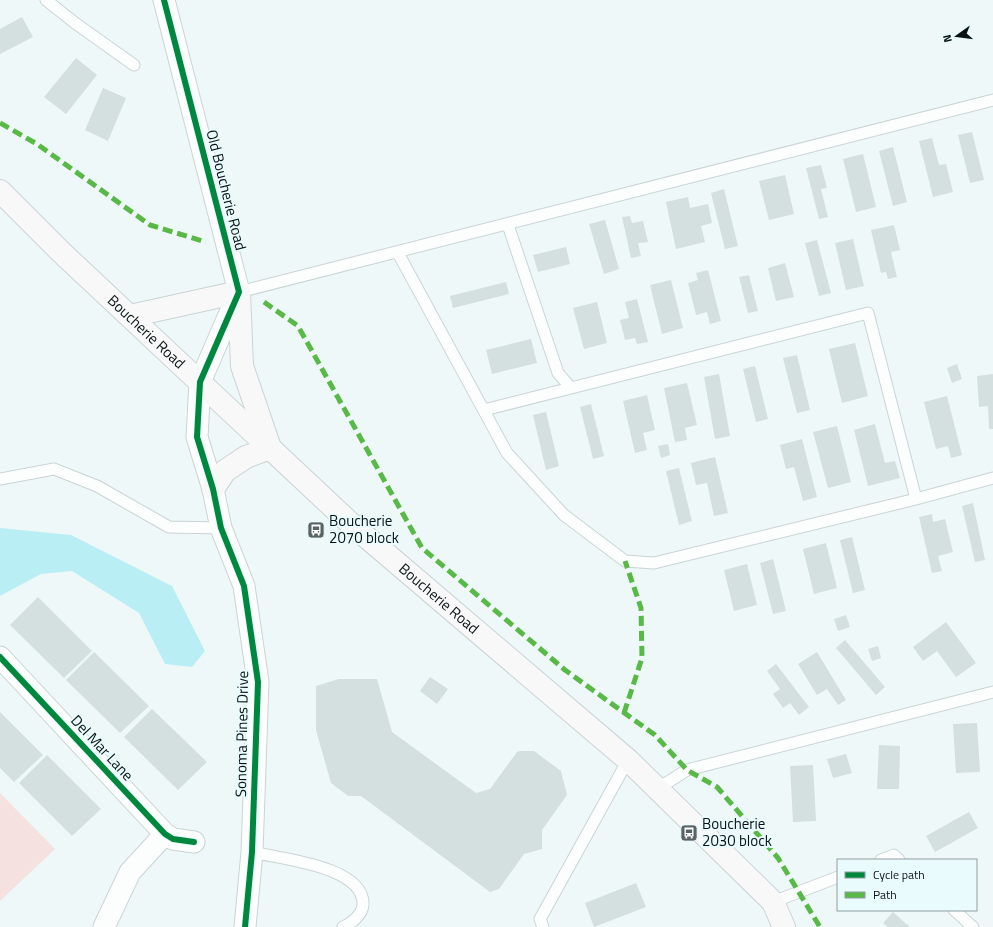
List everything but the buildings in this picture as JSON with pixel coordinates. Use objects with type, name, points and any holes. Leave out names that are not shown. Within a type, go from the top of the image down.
[{"type":"main road","name":"Boucherie Road","points":[[0,192],[61,252],[350,523],[628,760],[773,902],[784,927]]},
{"type":"main road","points":[[130,316],[239,292],[242,366],[270,448],[246,457],[225,471],[213,489]]},
{"type":"street","name":"Old Boucherie Road","points":[[164,0],[239,292]]},
{"type":"street","points":[[200,382],[239,292]]},
{"type":"street","name":"Sonoma Pines Drive","points":[[200,382],[197,438],[213,489],[221,528],[244,586],[258,682],[252,852],[246,927]]},
{"type":"street","name":"Del Mar Lane","points":[[0,657],[165,834],[173,839],[194,842]]},
{"type":"street","points":[[104,927],[130,872],[165,834]]},
{"type":"lane","points":[[46,0],[75,23],[134,65]]},
{"type":"lane","points":[[239,292],[508,225],[993,100]]},
{"type":"lane","points":[[508,225],[558,373],[571,388]]},
{"type":"lane","points":[[398,252],[507,453],[564,515],[625,561],[654,563],[916,499],[993,478]]},
{"type":"lane","points":[[484,410],[868,313],[916,499]]},
{"type":"lane","points":[[0,479],[54,469],[97,486],[169,527],[221,528]]},
{"type":"lane","points":[[657,789],[687,770],[993,692]]},
{"type":"lane","points":[[532,927],[542,923],[628,760]]},
{"type":"lane","points":[[252,852],[330,870],[346,877],[360,892],[363,904],[358,916],[343,927]]},
{"type":"lane","points":[[884,859],[894,855],[898,859]]},
{"type":"lane","points":[[773,902],[837,877]]},
{"type":"lane","points":[[955,911],[973,927]]},
{"type":"shaded area","points":[[0,793],[55,849],[0,901]]},
{"type":"water","points":[[0,528],[71,535],[172,586],[205,651],[192,667],[165,664],[139,613],[72,571],[41,574],[0,596]]},
{"type":"marked path","points":[[0,123],[37,144],[150,225],[206,242]]},
{"type":"marked path","points":[[264,302],[298,326],[422,548],[565,670],[655,735],[687,770],[717,787],[778,858],[820,927]]},
{"type":"marked path","points":[[624,713],[642,658],[641,608],[625,561]]},
{"type":"cycle path","points":[[164,0],[239,292],[200,382],[197,437],[213,489],[221,528],[244,586],[258,682],[252,852],[245,927]]},
{"type":"cycle path","points":[[0,657],[165,834],[173,839],[194,842]]},
{"type":"place","name":"Boucherie 2070 block","points":[[316,530]]},
{"type":"place","name":"Boucherie 2030 block","points":[[689,833]]}]
